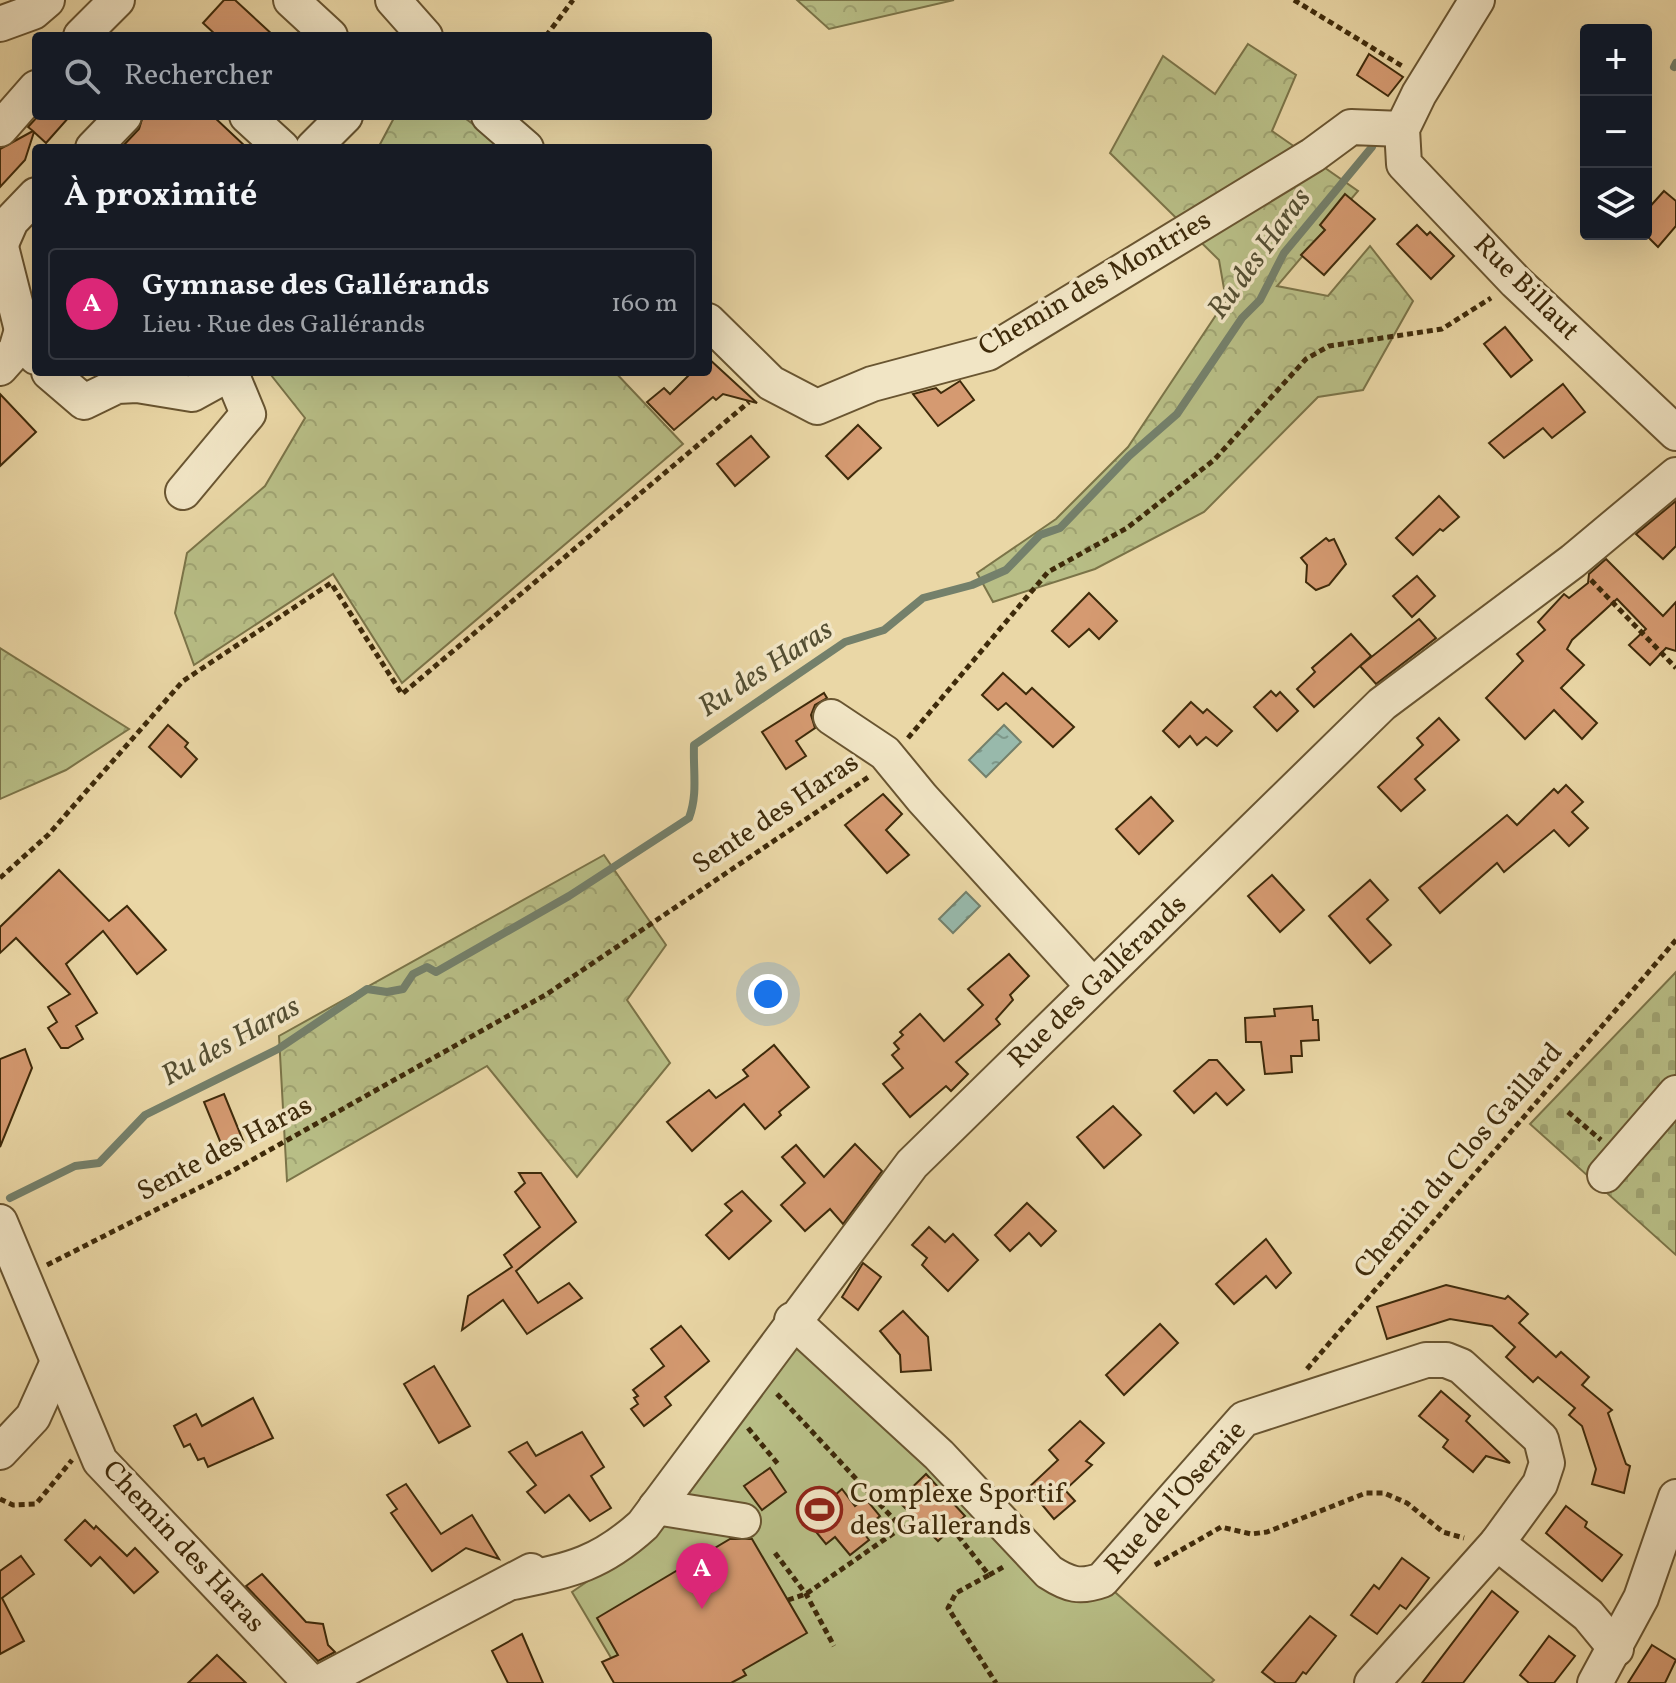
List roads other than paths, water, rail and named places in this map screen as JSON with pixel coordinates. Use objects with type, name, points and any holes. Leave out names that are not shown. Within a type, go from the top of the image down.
[{"type":"street","points":[[0,24],[33,12],[47,0]]},
{"type":"street","points":[[85,32],[117,0]]},
{"type":"street","points":[[291,0],[326,32]]},
{"type":"street","points":[[393,0],[421,32]]},
{"type":"street","points":[[1402,129],[1427,81],[1477,0]]},
{"type":"street","points":[[0,129],[32,93]]},
{"type":"street","points":[[97,144],[120,120]]},
{"type":"street","points":[[251,120],[278,144]]},
{"type":"street","points":[[317,144],[341,120]]},
{"type":"street","points":[[494,120],[521,144]]},
{"type":"street","name":"Chemin des Montries","points":[[712,325],[771,383],[817,407],[872,384],[988,353],[1300,163],[1351,127],[1402,129]]},
{"type":"street","name":"Rue Billaut","points":[[1402,129],[1404,164],[1516,282],[1676,433]]},
{"type":"street","points":[[0,368],[16,350],[29,343],[1,247],[11,221],[32,199]]},
{"type":"street","points":[[54,376],[84,402],[117,386],[137,385],[192,394],[226,376]]},
{"type":"street","points":[[183,492],[248,414],[233,376]]},
{"type":"street","name":"Rue des Gallérands","points":[[513,1582],[561,1572],[614,1551],[643,1525],[731,1410],[792,1320],[912,1164],[1382,704],[1573,561],[1676,475]]},
{"type":"street","points":[[831,717],[890,758],[1093,986]]},
{"type":"street","points":[[1613,1166],[1676,1093]]},
{"type":"street","name":"Chemin des Haras","points":[[0,1222],[100,1461],[311,1683]]},
{"type":"street","name":"Rue de l'Oseraie","points":[[792,1320],[939,1455],[1049,1572],[1067,1583],[1083,1587],[1102,1580],[1244,1419],[1426,1360],[1446,1360],[1461,1366],[1541,1439],[1547,1463],[1540,1484],[1497,1543],[1372,1683]]},
{"type":"street","points":[[0,1452],[33,1417],[57,1364]]},
{"type":"street","name":"Rue des Gallérands","points":[[319,1683],[513,1582],[612,1526],[687,1466]]},
{"type":"street","points":[[1595,1683],[1641,1598],[1676,1497]]},
{"type":"street","points":[[656,1507],[743,1521]]},
{"type":"street","points":[[1497,1543],[1588,1615],[1616,1649]]},
{"type":"water","points":[[1004,725],[1021,742],[986,777],[969,760]]},
{"type":"water","points":[[966,892],[980,906],[953,933],[939,919]]},
{"type":"waterway","name":"Ru des Haras","points":[[1674,67],[1676,63]]},
{"type":"waterway","name":"Ru des Haras","points":[[10,1198],[75,1166],[99,1163],[145,1115],[278,1049],[367,989],[387,992],[403,989],[413,974],[427,967],[436,972],[569,896],[689,818],[694,791],[694,745],[845,642],[884,630],[923,598],[972,585],[1006,570],[1040,535],[1060,528],[1129,456],[1177,414],[1242,318],[1260,300],[1284,253],[1372,147]]},
{"type":"place","name":"Complexe Sportif des Gallerands","points":[[819,1510]]},
{"type":"place","name":"Gymnase des Gallérands","points":[[702,1609]]}]
